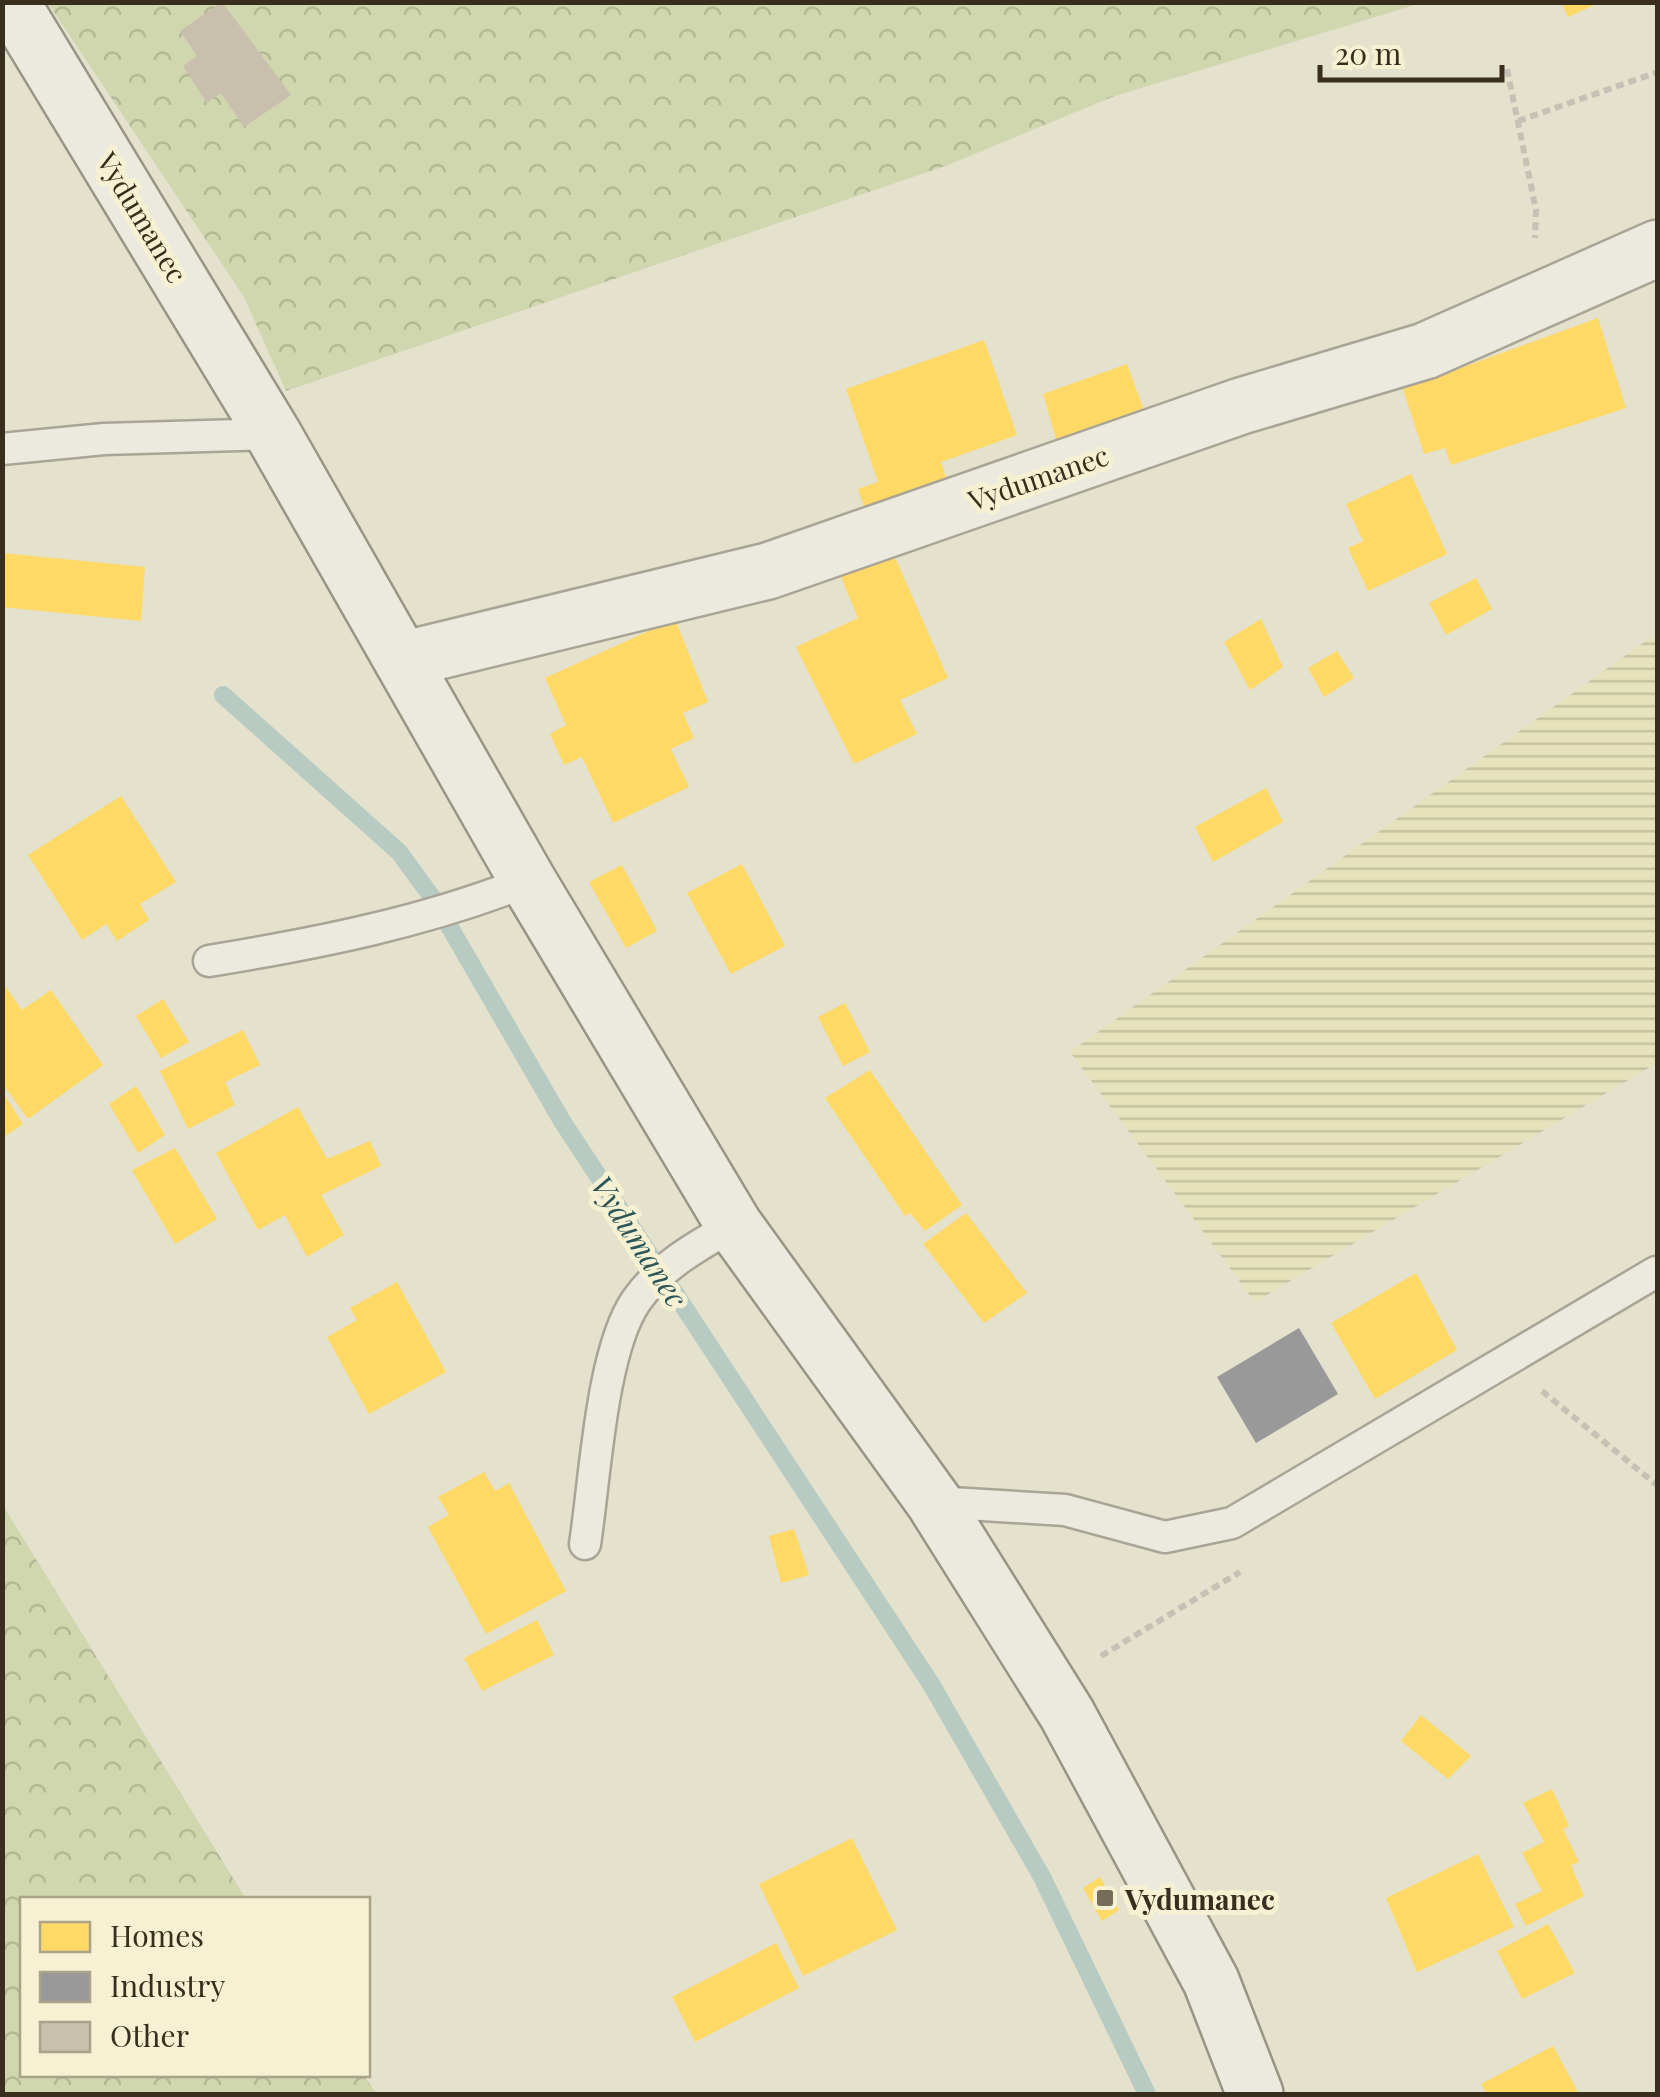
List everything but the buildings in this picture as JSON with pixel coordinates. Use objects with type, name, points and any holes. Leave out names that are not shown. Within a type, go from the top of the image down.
[{"type":"main road","name":"Vydumanec","points":[[11,2],[273,434],[528,881],[734,1225],[934,1502],[1049,1687],[1211,1981],[1254,2094]]},
{"type":"main road","name":"Vydumanec","points":[[402,660],[768,570],[1241,406],[1425,351],[1658,248]]},
{"type":"lane","points":[[2,449],[120,438],[273,434]]},
{"type":"lane","points":[[209,960],[304,946],[421,919],[528,881]]},
{"type":"lane","points":[[585,1544],[612,1362],[636,1302],[680,1256],[734,1225]]},
{"type":"lane","points":[[934,1502],[1065,1510],[1164,1537],[1232,1523],[1656,1272]]},
{"type":"path","points":[[1506,69],[1536,210],[1533,272],[1517,311]]},
{"type":"path","points":[[1518,121],[1658,72]]},
{"type":"path","points":[[1525,1401],[1542,1391],[1658,1486]]},
{"type":"path","points":[[1049,1687],[1253,1565]]},
{"type":"shaded area","points":[[1657,633],[1657,1063],[1255,1302],[1070,1052]]},
{"type":"green space","points":[[48,3],[1421,3],[1112,97],[948,165],[286,391],[244,297]]},
{"type":"green space","points":[[2,1504],[245,1897],[20,1897],[20,2077],[364,2077],[377,2094],[3,2094]]},
{"type":"waterway","name":"Vydumanec","points":[[223,695],[399,852],[434,900],[562,1121],[931,1684],[1042,1877],[1147,2094]]},
{"type":"place","name":"Vydumanec","points":[[1105,1898]]}]
